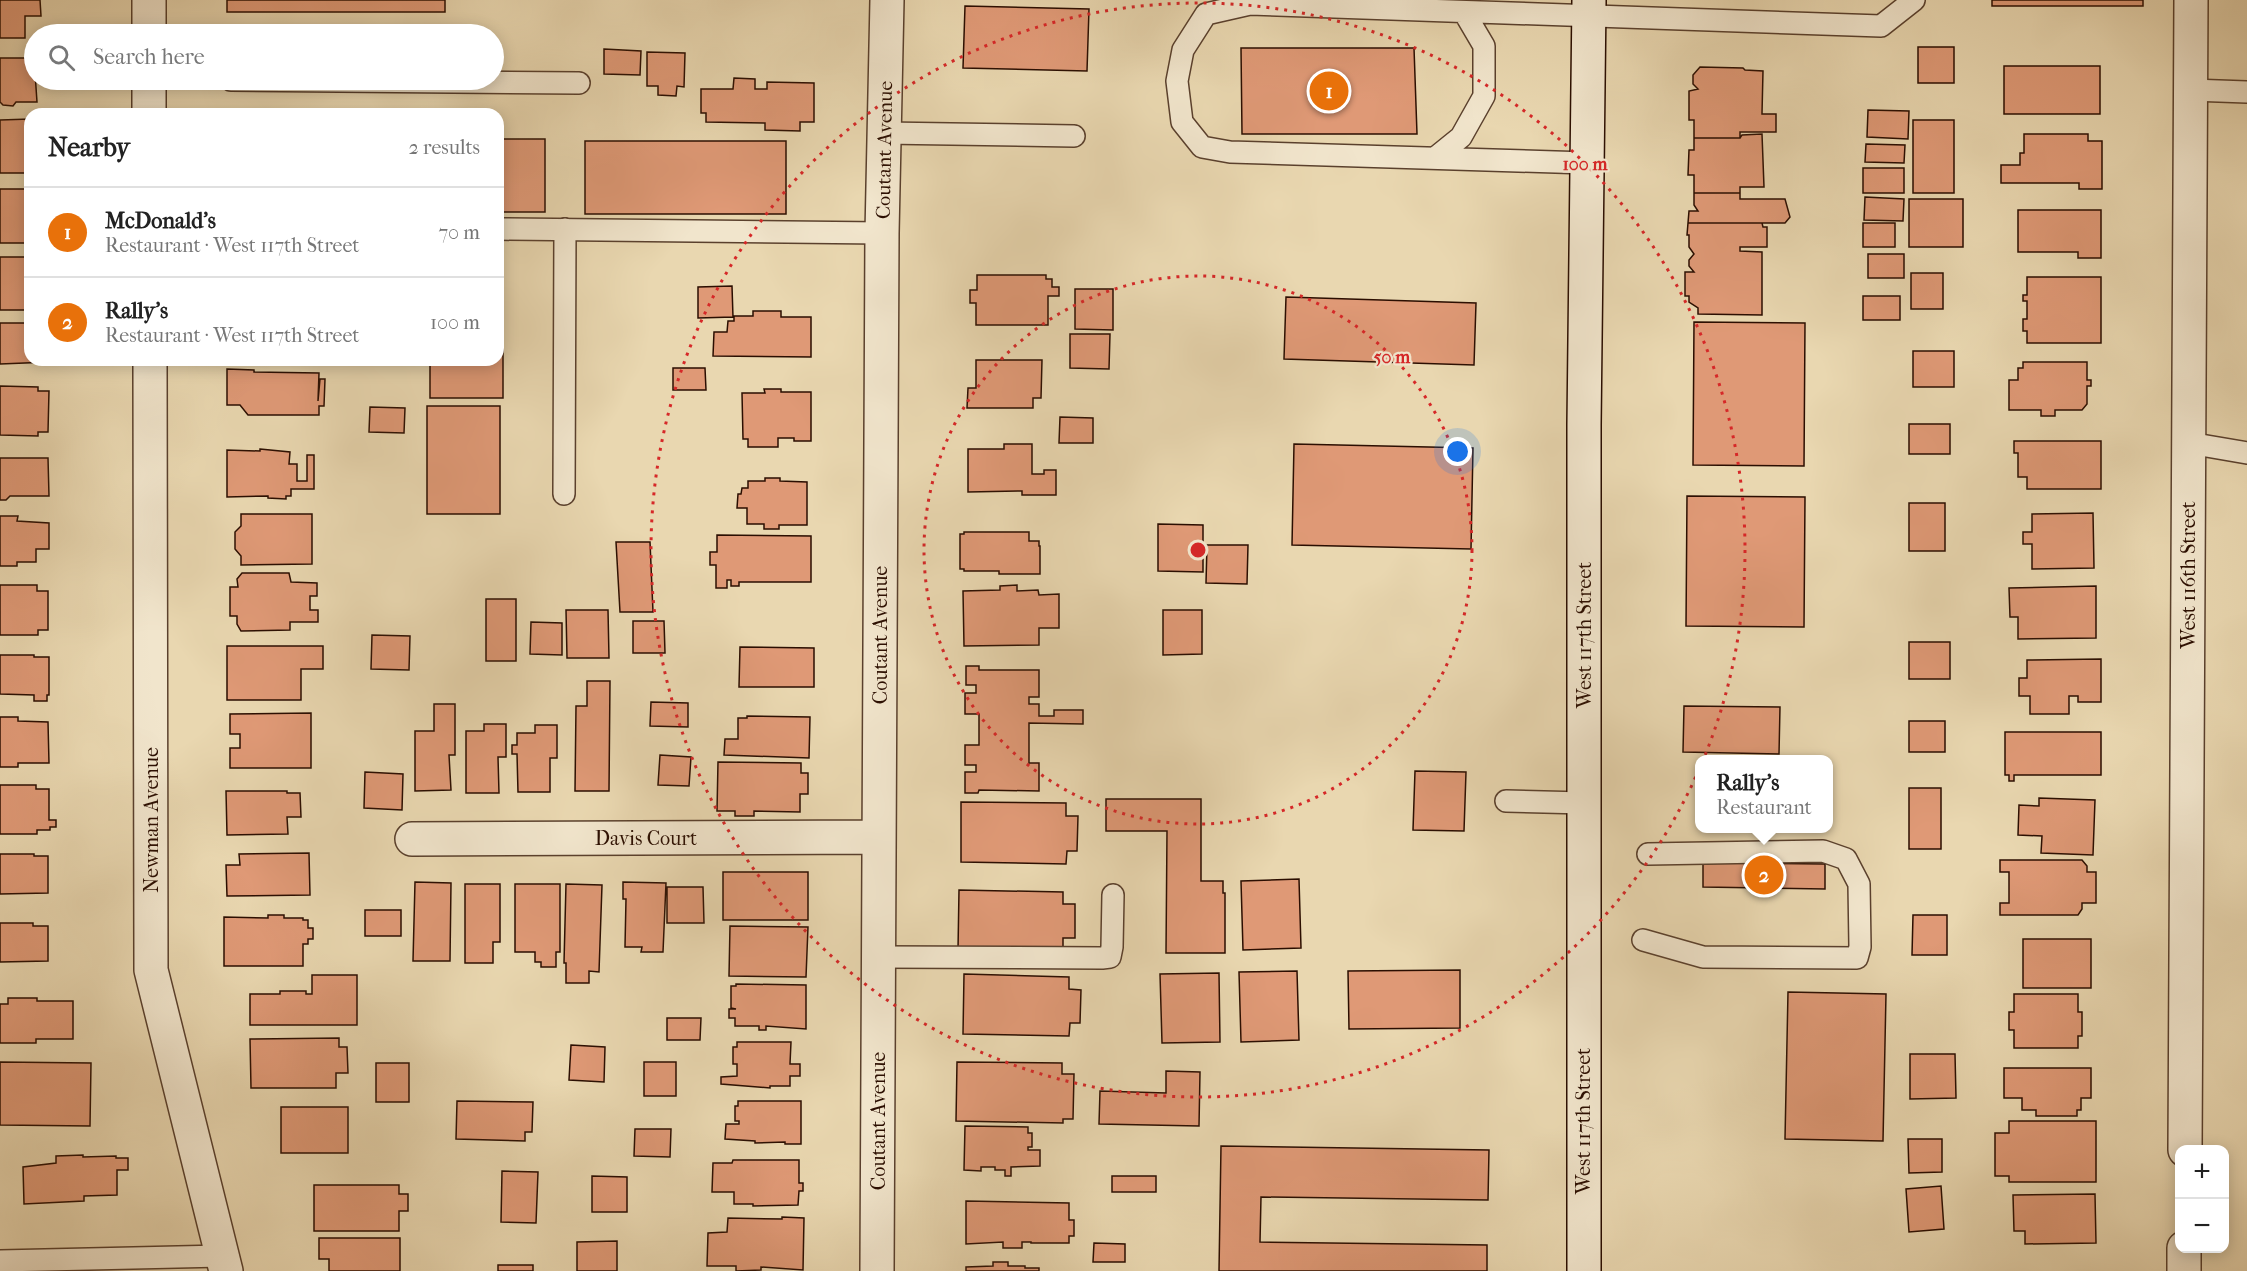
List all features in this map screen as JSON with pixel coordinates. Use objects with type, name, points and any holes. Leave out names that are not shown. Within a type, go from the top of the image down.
[{"type":"street","points":[[149,0],[149,24]]},
{"type":"street","name":"Coutant Avenue","points":[[878,1271],[882,233],[887,0]]},
{"type":"street","name":"West 116th Street","points":[[2185,1145],[2191,0]]},
{"type":"street","name":"West 117th Street","points":[[1584,1271],[1584,426],[1589,8]]},
{"type":"street","points":[[149,90],[149,108]]},
{"type":"street","name":"Newman Avenue","points":[[150,366],[151,970],[224,1263]]},
{"type":"street","name":"Davis Court","points":[[412,839],[879,837]]},
{"type":"street","points":[[2184,1253],[2184,1271]]},
{"type":"lane","points":[[1587,163],[1230,152],[1202,147],[1182,122],[1177,81],[1184,50],[1206,14],[1241,3],[1464,12],[1589,8],[1881,26],[1914,0]]},
{"type":"lane","points":[[1435,158],[1461,137],[1484,96],[1484,46],[1464,12]]},
{"type":"lane","points":[[504,82],[579,83]]},
{"type":"lane","points":[[2191,90],[2247,92]]},
{"type":"lane","points":[[884,133],[1074,136]]},
{"type":"lane","points":[[564,494],[565,229]]},
{"type":"lane","points":[[504,230],[882,233]]},
{"type":"lane","points":[[2189,443],[2247,453]]},
{"type":"lane","points":[[1506,801],[1584,803]]},
{"type":"lane","points":[[1643,940],[1702,957],[1857,958],[1860,947],[1859,884],[1846,859],[1823,851],[1648,854]]},
{"type":"lane","points":[[880,957],[1110,957],[1113,895]]},
{"type":"lane","points":[[0,1261],[39,1265],[224,1263]]},
{"type":"building","points":[[0,0],[40,0],[41,16],[25,16],[24,38],[0,38]]},
{"type":"building","points":[[227,0],[445,0],[445,12],[227,12]]},
{"type":"building","points":[[1992,0],[2143,0],[2143,6],[1992,6]]},
{"type":"building","points":[[965,6],[1089,9],[1087,71],[963,68]]},
{"type":"building","points":[[1918,47],[1954,47],[1954,83],[1918,83]]},
{"type":"building","points":[[1241,48],[1414,48],[1417,134],[1242,134]]},
{"type":"building","points":[[604,49],[641,51],[640,75],[604,74]]},
{"type":"building","points":[[647,52],[685,53],[684,87],[677,86],[676,96],[658,95],[658,86],[647,86]]},
{"type":"building","points":[[0,58],[24,58],[24,90],[36,90],[37,102],[16,102],[13,106],[3,105],[0,102]]},
{"type":"building","points":[[2004,66],[2100,66],[2100,114],[2004,114]]},
{"type":"building","points":[[1700,67],[1763,71],[1762,114],[1776,114],[1776,132],[1740,132],[1740,138],[1694,138],[1694,120],[1689,120],[1689,91],[1698,89],[1693,84],[1693,75]]},
{"type":"building","points":[[734,78],[755,79],[755,89],[767,89],[767,82],[814,83],[814,122],[800,122],[800,131],[765,130],[765,123],[706,122],[706,113],[701,113],[701,89],[733,89]]},
{"type":"building","points":[[1868,110],[1909,111],[1908,139],[1867,137]]},
{"type":"building","points":[[24,119],[24,173],[0,173],[0,120]]},
{"type":"building","points":[[1913,120],[1954,120],[1954,193],[1913,193]]},
{"type":"building","points":[[1762,134],[1764,187],[1740,187],[1740,193],[1694,193],[1694,175],[1688,175],[1689,150],[1694,150],[1694,138],[1740,138],[1742,135]]},
{"type":"building","points":[[2024,134],[2088,134],[2088,141],[2102,141],[2102,189],[2079,189],[2079,183],[2001,183],[2001,165],[2020,165],[2020,153],[2024,153]]},
{"type":"building","points":[[504,139],[545,139],[545,212],[504,212]]},
{"type":"building","points":[[585,141],[786,141],[786,214],[585,214]]},
{"type":"building","points":[[1866,144],[1905,145],[1904,163],[1865,162]]},
{"type":"building","points":[[1863,168],[1904,168],[1904,193],[1863,193]]},
{"type":"building","points":[[0,189],[24,189],[24,243],[0,243]]},
{"type":"building","points":[[1694,193],[1740,193],[1740,199],[1785,199],[1790,217],[1785,223],[1688,223],[1689,211],[1698,211],[1694,205]]},
{"type":"building","points":[[1865,197],[1904,199],[1903,221],[1864,220]]},
{"type":"building","points":[[1909,199],[1963,199],[1963,247],[1909,247]]},
{"type":"building","points":[[2018,210],[2101,210],[2101,258],[2078,258],[2078,252],[2018,252]]},
{"type":"building","points":[[1688,223],[1762,223],[1763,227],[1767,227],[1767,247],[1740,247],[1740,251],[1762,252],[1762,315],[1698,314],[1698,308],[1689,302],[1689,296],[1685,296],[1685,272],[1694,272],[1689,266],[1689,260],[1694,254],[1689,247]]},
{"type":"building","points":[[1863,223],[1895,223],[1895,247],[1863,247]]},
{"type":"building","points":[[1868,254],[1904,254],[1904,278],[1868,278]]},
{"type":"building","points":[[0,257],[24,257],[24,310],[0,310]]},
{"type":"building","points":[[1911,273],[1943,273],[1943,309],[1911,309]]},
{"type":"building","points":[[977,275],[1046,275],[1046,279],[1052,279],[1052,287],[1059,287],[1059,296],[1048,296],[1048,325],[976,325],[976,303],[970,303],[970,290],[977,290]]},
{"type":"building","points":[[2027,277],[2101,277],[2101,343],[2027,343],[2027,331],[2023,331],[2023,319],[2027,319],[2027,301],[2023,301],[2023,295],[2027,295]]},
{"type":"building","points":[[732,286],[733,317],[698,318],[698,287]]},
{"type":"building","points":[[1075,289],[1113,289],[1113,330],[1075,329]]},
{"type":"building","points":[[1863,296],[1900,296],[1900,320],[1863,320]]},
{"type":"building","points":[[1286,297],[1476,303],[1474,365],[1284,359]]},
{"type":"building","points":[[753,311],[781,311],[781,317],[811,317],[811,357],[713,356],[714,332],[727,332],[728,321],[734,321],[734,316],[753,316]]},
{"type":"building","points":[[1694,322],[1805,323],[1804,466],[1693,465]]},
{"type":"building","points":[[0,323],[24,323],[24,363],[0,364]]},
{"type":"building","points":[[1070,334],[1110,334],[1109,369],[1070,368]]},
{"type":"building","points":[[1913,351],[1954,351],[1954,387],[1913,387]]},
{"type":"building","points":[[976,360],[1042,360],[1041,398],[1033,398],[1033,408],[967,408],[968,388],[976,388]]},
{"type":"building","points":[[2023,362],[2087,362],[2087,380],[2091,380],[2091,386],[2087,386],[2087,404],[2082,410],[2055,410],[2055,416],[2041,416],[2041,410],[2009,410],[2009,380],[2018,380],[2018,368],[2023,368]]},
{"type":"building","points":[[430,366],[503,366],[503,398],[430,398]]},
{"type":"building","points":[[673,368],[705,368],[706,390],[673,390]]},
{"type":"building","points":[[227,369],[254,370],[254,372],[319,373],[318,401],[320,379],[325,379],[324,406],[319,406],[319,415],[248,415],[240,405],[227,405]]},
{"type":"building","points":[[0,386],[38,387],[38,391],[49,391],[48,432],[38,432],[38,436],[0,435]]},
{"type":"building","points":[[764,389],[781,389],[781,392],[811,392],[811,441],[778,438],[778,447],[748,447],[748,439],[743,439],[742,393],[765,393]]},
{"type":"building","points":[[427,406],[500,406],[500,514],[427,514]]},
{"type":"building","points":[[370,407],[405,408],[404,433],[369,432]]},
{"type":"building","points":[[1060,417],[1093,418],[1093,443],[1059,443]]},
{"type":"building","points":[[1909,424],[1950,424],[1950,454],[1909,454]]},
{"type":"building","points":[[2014,441],[2101,441],[2101,489],[2027,489],[2027,477],[2018,477],[2018,453],[2014,453]]},
{"type":"building","points":[[1004,444],[1032,444],[1032,474],[1044,474],[1044,470],[1056,470],[1056,495],[1022,495],[1022,491],[968,492],[968,449],[1004,449]]},
{"type":"building","points":[[1294,444],[1473,448],[1471,549],[1292,545]]},
{"type":"building","points":[[260,449],[290,452],[289,464],[297,464],[297,481],[307,481],[307,455],[314,455],[314,489],[291,489],[291,496],[286,496],[286,499],[268,498],[268,496],[227,497],[227,450],[260,451]]},
{"type":"building","points":[[0,458],[48,458],[49,496],[10,496],[6,500],[0,500]]},
{"type":"building","points":[[765,478],[807,482],[807,525],[779,525],[779,529],[764,529],[764,524],[747,524],[747,508],[737,508],[738,494],[741,494],[742,488],[748,488],[748,481],[765,481]]},
{"type":"building","points":[[1687,496],[1805,497],[1804,627],[1686,626]]},
{"type":"building","points":[[1909,503],[1945,503],[1945,551],[1909,551]]},
{"type":"building","points":[[2093,513],[2094,568],[2032,569],[2032,544],[2023,544],[2023,532],[2032,532],[2032,514]]},
{"type":"building","points":[[241,514],[312,514],[312,564],[241,565],[241,556],[235,549],[235,532],[241,526]]},
{"type":"building","points":[[0,516],[18,516],[17,521],[49,523],[49,549],[36,549],[36,562],[17,562],[17,566],[0,566]]},
{"type":"building","points":[[1158,524],[1203,525],[1203,572],[1158,571]]},
{"type":"building","points":[[964,532],[1029,532],[1029,541],[1039,541],[1040,574],[999,574],[999,571],[960,569],[960,534]]},
{"type":"building","points":[[717,535],[811,536],[811,582],[739,582],[739,586],[731,586],[731,580],[727,580],[727,588],[716,588],[716,565],[710,565],[710,552],[717,552]]},
{"type":"building","points":[[616,542],[650,542],[653,612],[620,612]]},
{"type":"building","points":[[1207,545],[1248,545],[1247,584],[1206,583]]},
{"type":"building","points":[[242,573],[289,573],[291,582],[317,583],[317,596],[310,596],[310,610],[318,610],[318,622],[290,622],[290,630],[241,631],[237,624],[237,616],[230,616],[230,587],[238,587],[237,579]]},
{"type":"building","points":[[0,585],[37,585],[37,591],[48,591],[48,630],[38,630],[38,635],[0,635]]},
{"type":"building","points":[[1017,585],[1017,591],[1038,590],[1039,595],[1059,594],[1059,628],[1039,628],[1039,645],[964,646],[963,591],[1000,590],[1000,586]]},
{"type":"building","points":[[2096,586],[2096,638],[2018,639],[2018,617],[2010,617],[2009,588]]},
{"type":"building","points":[[486,599],[516,599],[516,661],[486,661]]},
{"type":"building","points":[[566,610],[608,610],[609,658],[567,658]]},
{"type":"building","points":[[1163,610],[1202,610],[1202,654],[1163,655]]},
{"type":"building","points":[[633,621],[664,621],[665,653],[633,653]]},
{"type":"building","points":[[531,622],[562,623],[562,655],[530,654]]},
{"type":"building","points":[[372,635],[410,636],[409,670],[371,669]]},
{"type":"building","points":[[1909,642],[1950,642],[1950,679],[1909,679]]},
{"type":"building","points":[[227,646],[323,646],[323,669],[301,669],[301,700],[227,700]]},
{"type":"building","points":[[740,647],[814,648],[814,687],[739,687]]},
{"type":"building","points":[[0,655],[49,657],[47,701],[34,701],[34,695],[0,694]]},
{"type":"building","points":[[2101,659],[2101,702],[2078,702],[2078,696],[2069,696],[2069,714],[2030,714],[2030,696],[2019,696],[2019,678],[2027,678],[2027,660]]},
{"type":"building","points":[[966,666],[979,666],[979,670],[1039,670],[1039,697],[1029,697],[1029,704],[1039,704],[1039,716],[1054,716],[1054,710],[1083,710],[1083,724],[1029,723],[1029,763],[1039,763],[1039,791],[979,790],[978,793],[965,793],[965,772],[976,772],[976,765],[965,765],[965,745],[979,745],[979,714],[965,714],[965,693],[976,693],[976,685],[966,685]]},
{"type":"building","points":[[587,681],[610,681],[609,791],[575,791],[576,706],[587,706]]},
{"type":"building","points":[[651,702],[688,703],[688,727],[650,726]]},
{"type":"building","points":[[434,704],[455,704],[455,755],[449,755],[451,790],[415,791],[415,731],[434,731]]},
{"type":"building","points":[[1684,706],[1780,707],[1779,754],[1683,752]]},
{"type":"building","points":[[311,713],[311,768],[230,768],[230,748],[240,748],[240,734],[230,734],[230,714]]},
{"type":"building","points":[[747,716],[810,717],[809,758],[724,755],[725,739],[738,739],[738,718],[747,718]]},
{"type":"building","points":[[0,717],[18,717],[18,721],[48,722],[49,763],[18,763],[18,767],[0,767]]},
{"type":"building","points":[[1909,721],[1945,721],[1945,752],[1909,752]]},
{"type":"building","points":[[484,724],[506,724],[506,757],[498,757],[499,793],[466,793],[466,731],[484,731]]},
{"type":"building","points":[[535,725],[557,725],[557,758],[550,758],[550,792],[518,792],[517,754],[512,754],[512,745],[517,745],[517,733],[535,733]]},
{"type":"building","points":[[2005,732],[2101,732],[2101,775],[2014,775],[2014,781],[2009,781],[2009,775],[2005,775]]},
{"type":"building","points":[[660,755],[691,757],[689,786],[658,785]]},
{"type":"building","points":[[718,762],[801,763],[801,773],[808,773],[808,794],[800,794],[800,812],[754,811],[754,816],[735,816],[735,811],[717,811]]},
{"type":"building","points":[[1415,771],[1466,772],[1464,831],[1413,830]]},
{"type":"building","points":[[365,772],[403,774],[402,810],[364,808]]},
{"type":"building","points":[[0,785],[36,785],[36,789],[49,789],[49,820],[56,820],[56,827],[50,827],[50,830],[37,830],[37,834],[0,834]]},
{"type":"building","points":[[1909,788],[1941,788],[1941,849],[1909,849]]},
{"type":"building","points":[[226,791],[300,793],[301,817],[287,817],[288,834],[227,835]]},
{"type":"building","points":[[2039,798],[2095,800],[2093,855],[2041,853],[2042,836],[2018,835],[2019,805],[2039,806]]},
{"type":"building","points":[[1106,799],[1201,799],[1201,881],[1223,881],[1225,953],[1166,953],[1167,831],[1106,831]]},
{"type":"building","points":[[961,802],[1066,803],[1066,816],[1078,816],[1077,851],[1067,851],[1066,864],[961,862]]},
{"type":"building","points":[[309,853],[310,895],[227,896],[226,865],[240,865],[239,854]]},
{"type":"building","points":[[0,854],[48,856],[48,893],[0,894]]},
{"type":"building","points":[[1703,854],[1726,863],[1825,864],[1825,889],[1703,887]]},
{"type":"building","points":[[2000,860],[2082,860],[2087,866],[2087,872],[2096,872],[2096,903],[2082,903],[2082,909],[2078,915],[2000,915],[2000,903],[2009,903],[2009,872],[2000,872]]},
{"type":"building","points":[[723,872],[808,872],[808,920],[723,920]]},
{"type":"building","points":[[1299,879],[1301,948],[1243,950],[1241,881]]},
{"type":"building","points":[[415,882],[451,883],[450,961],[413,961]]},
{"type":"building","points":[[623,882],[666,883],[663,952],[641,952],[642,947],[625,947],[626,899],[623,899]]},
{"type":"building","points":[[465,884],[500,884],[500,942],[493,942],[493,963],[465,963]]},
{"type":"building","points":[[515,884],[560,884],[560,952],[556,952],[556,967],[541,967],[541,962],[535,962],[535,952],[515,952]]},
{"type":"building","points":[[566,884],[602,885],[599,972],[589,971],[589,983],[566,983],[566,963],[564,963]]},
{"type":"building","points":[[667,887],[703,887],[704,923],[667,923]]},
{"type":"building","points":[[959,890],[1063,892],[1063,904],[1075,904],[1075,938],[1063,938],[1063,952],[958,950]]},
{"type":"building","points":[[365,910],[401,910],[401,936],[365,936]]},
{"type":"building","points":[[268,915],[284,915],[284,918],[308,920],[308,928],[313,928],[313,939],[308,939],[308,944],[303,944],[303,966],[224,966],[224,917],[268,918]]},
{"type":"building","points":[[1913,915],[1947,915],[1947,955],[1912,955]]},
{"type":"building","points":[[0,923],[33,923],[33,926],[48,926],[48,961],[0,962]]},
{"type":"building","points":[[730,926],[808,927],[806,977],[729,976]]},
{"type":"building","points":[[2023,939],[2091,939],[2091,988],[2023,988]]},
{"type":"building","points":[[1460,970],[1460,1028],[1349,1029],[1348,971]]},
{"type":"building","points":[[1297,971],[1299,1040],[1241,1042],[1239,972]]},
{"type":"building","points":[[1219,973],[1220,1042],[1162,1043],[1160,974]]},
{"type":"building","points":[[964,974],[1069,977],[1069,989],[1081,990],[1080,1023],[1070,1023],[1069,1036],[963,1034]]},
{"type":"building","points":[[312,975],[357,975],[357,1025],[250,1025],[250,994],[306,991],[306,994],[312,994]]},
{"type":"building","points":[[736,984],[806,985],[806,1029],[766,1026],[766,1030],[759,1030],[759,1026],[735,1026],[735,1018],[729,1018],[729,1009],[736,1009],[731,1008],[731,986],[736,986]]},
{"type":"building","points":[[1788,992],[1886,994],[1883,1141],[1785,1139]]},
{"type":"building","points":[[2014,994],[2078,994],[2078,1012],[2082,1012],[2082,1036],[2078,1036],[2078,1048],[2014,1048],[2014,1030],[2009,1030],[2009,1012],[2014,1012]]},
{"type":"building","points":[[8,998],[73,1001],[73,1039],[36,1039],[36,1043],[0,1043],[0,1004],[8,1004]]},
{"type":"building","points":[[667,1018],[701,1018],[700,1040],[667,1040]]},
{"type":"building","points":[[339,1038],[339,1047],[347,1047],[348,1073],[336,1073],[336,1088],[251,1088],[250,1039]]},
{"type":"building","points":[[737,1042],[791,1042],[790,1064],[800,1064],[800,1076],[790,1076],[790,1086],[770,1086],[770,1088],[721,1084],[721,1077],[737,1076],[737,1064],[733,1064],[733,1047],[737,1047]]},
{"type":"building","points":[[571,1045],[605,1047],[604,1082],[569,1080]]},
{"type":"building","points":[[1910,1054],[1955,1054],[1956,1098],[1910,1099]]},
{"type":"building","points":[[0,1062],[91,1063],[90,1126],[0,1125]]},
{"type":"building","points":[[644,1062],[676,1062],[676,1096],[644,1096]]},
{"type":"building","points":[[957,1062],[1062,1063],[1062,1074],[1074,1074],[1073,1119],[1063,1119],[1063,1123],[956,1121]]},
{"type":"building","points":[[376,1063],[409,1063],[409,1102],[376,1102]]},
{"type":"building","points":[[2004,1068],[2091,1068],[2091,1098],[2081,1098],[2081,1110],[2077,1110],[2077,1116],[2036,1116],[2036,1110],[2022,1110],[2022,1098],[2004,1098]]},
{"type":"building","points":[[1166,1071],[1200,1072],[1199,1126],[1099,1124],[1100,1091],[1166,1093]]},
{"type":"building","points":[[457,1101],[533,1102],[532,1132],[525,1132],[525,1141],[456,1139]]},
{"type":"building","points":[[738,1101],[801,1101],[801,1144],[755,1143],[755,1141],[725,1139],[726,1124],[739,1124],[739,1121],[735,1121],[735,1106],[738,1106]]},
{"type":"building","points":[[281,1107],[348,1107],[348,1153],[281,1153]]},
{"type":"building","points":[[2009,1121],[2096,1121],[2096,1182],[2009,1182],[2009,1176],[1995,1176],[1995,1133],[2009,1133]]},
{"type":"building","points":[[965,1126],[1028,1127],[1028,1133],[1032,1133],[1032,1147],[1028,1147],[1028,1150],[1040,1150],[1040,1166],[1011,1167],[1011,1176],[1005,1176],[1005,1170],[995,1170],[995,1167],[981,1167],[981,1171],[964,1170]]},
{"type":"building","points":[[635,1129],[671,1129],[670,1157],[634,1156]]},
{"type":"building","points":[[1908,1139],[1942,1139],[1942,1172],[1909,1173]]},
{"type":"building","points":[[1221,1146],[1489,1150],[1488,1200],[1261,1197],[1260,1242],[1487,1245],[1487,1271],[1219,1271]]},
{"type":"building","points":[[83,1155],[83,1157],[128,1158],[128,1170],[117,1170],[117,1195],[84,1196],[84,1201],[24,1204],[23,1167],[56,1163],[56,1156]]},
{"type":"building","points":[[733,1160],[799,1160],[799,1183],[803,1183],[803,1191],[799,1191],[798,1205],[734,1204],[734,1192],[712,1192],[713,1163],[732,1163]]},
{"type":"building","points":[[502,1171],[538,1172],[536,1223],[501,1222]]},
{"type":"building","points":[[592,1176],[627,1177],[627,1212],[592,1212]]},
{"type":"building","points":[[1112,1176],[1156,1176],[1156,1192],[1112,1192]]},
{"type":"building","points":[[314,1185],[399,1185],[399,1194],[408,1194],[408,1211],[399,1211],[399,1231],[314,1231]]},
{"type":"building","points":[[1941,1186],[1944,1229],[1909,1232],[1906,1189]]},
{"type":"building","points":[[2095,1194],[2096,1243],[2025,1244],[2025,1231],[2014,1231],[2013,1195]]},
{"type":"building","points":[[966,1201],[1069,1203],[1069,1220],[1074,1220],[1074,1236],[1069,1236],[1069,1243],[1022,1242],[1022,1248],[1003,1248],[1003,1242],[966,1244]]},
{"type":"building","points":[[782,1217],[804,1218],[803,1270],[761,1267],[761,1270],[736,1271],[736,1266],[707,1266],[708,1233],[727,1232],[728,1218],[782,1219]]},
{"type":"building","points":[[319,1238],[400,1238],[400,1271],[329,1271],[329,1259],[319,1259]]},
{"type":"building","points":[[617,1241],[617,1271],[577,1271],[577,1242]]},
{"type":"building","points":[[1094,1243],[1125,1244],[1125,1262],[1093,1262]]},
{"type":"building","points":[[993,1262],[1008,1262],[1008,1266],[1039,1268],[1039,1271],[966,1271],[966,1267],[993,1266]]},
{"type":"building","points":[[498,1265],[533,1265],[533,1271],[498,1271]]},
{"type":"place","name":"McDonald's","points":[[1329,91]]},
{"type":"place","name":"Rally's","points":[[1764,875]]}]
